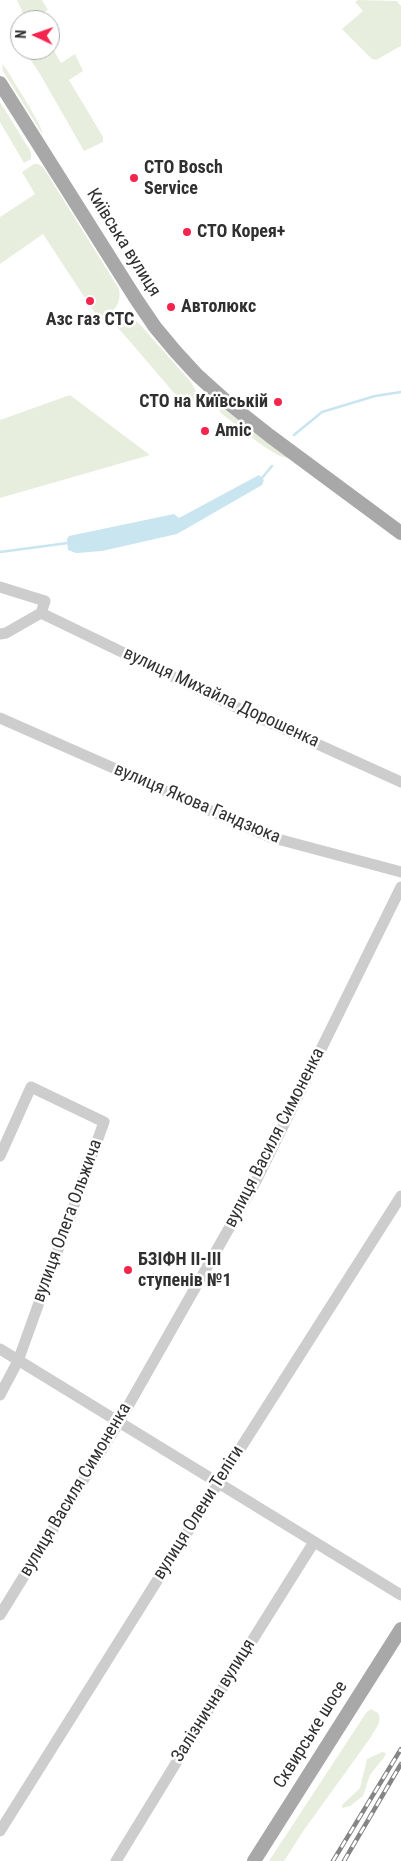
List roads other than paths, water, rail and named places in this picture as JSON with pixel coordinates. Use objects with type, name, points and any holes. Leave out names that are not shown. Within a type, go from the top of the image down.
[{"type":"main road","name":"Київська вулиця","points":[[0,83],[131,292],[175,352],[197,375],[238,411],[401,533]]},
{"type":"main road","name":"Сквирське шосе","points":[[254,1861],[401,1629]]},
{"type":"street","points":[[0,587],[45,601],[41,613],[6,634],[0,634]]},
{"type":"street","name":"вулиця Михайла Дорошенка","points":[[41,613],[240,709],[401,782]]},
{"type":"street","name":"вулиця Якова Гандзюка","points":[[0,718],[270,837],[401,872]]},
{"type":"street","name":"вулиця Василя Симоненка","points":[[0,1614],[119,1422],[257,1179],[401,887]]},
{"type":"street","name":"вулиця Олега Ольжича","points":[[0,1156],[30,1087],[104,1122],[18,1361],[0,1395]]},
{"type":"street","name":"вулиця Олени Теліги","points":[[0,1831],[401,1196]]},
{"type":"street","points":[[0,1349],[401,1595]]},
{"type":"street","name":"Залізнична вулиця","points":[[116,1861],[314,1542]]},
{"type":"water","points":[[259,475],[264,480],[262,485],[177,534],[102,551],[76,553],[68,550],[67,539],[69,536],[174,514],[179,518]]},
{"type":"waterway","points":[[294,435],[322,412],[375,396],[401,392]]},
{"type":"waterway","points":[[261,479],[272,466]]},
{"type":"waterway","points":[[0,552],[68,543]]},
{"type":"railway","points":[[333,1861],[401,1749]]},
{"type":"railway","points":[[344,1861],[401,1764]]},
{"type":"place","name":"СТО Bosch Service","points":[[134,178]]},
{"type":"place","name":"СТО Корея+","points":[[187,232]]},
{"type":"place","name":"Азс газ СТС","points":[[90,301]]},
{"type":"place","name":"Автолюкс","points":[[171,307]]},
{"type":"place","name":"СТО на Київській","points":[[278,402]]},
{"type":"place","name":"Amic","points":[[205,431]]},
{"type":"place","name":"БЗІФН ІІ-ІІІ ступенів №1","points":[[128,1270]]}]
